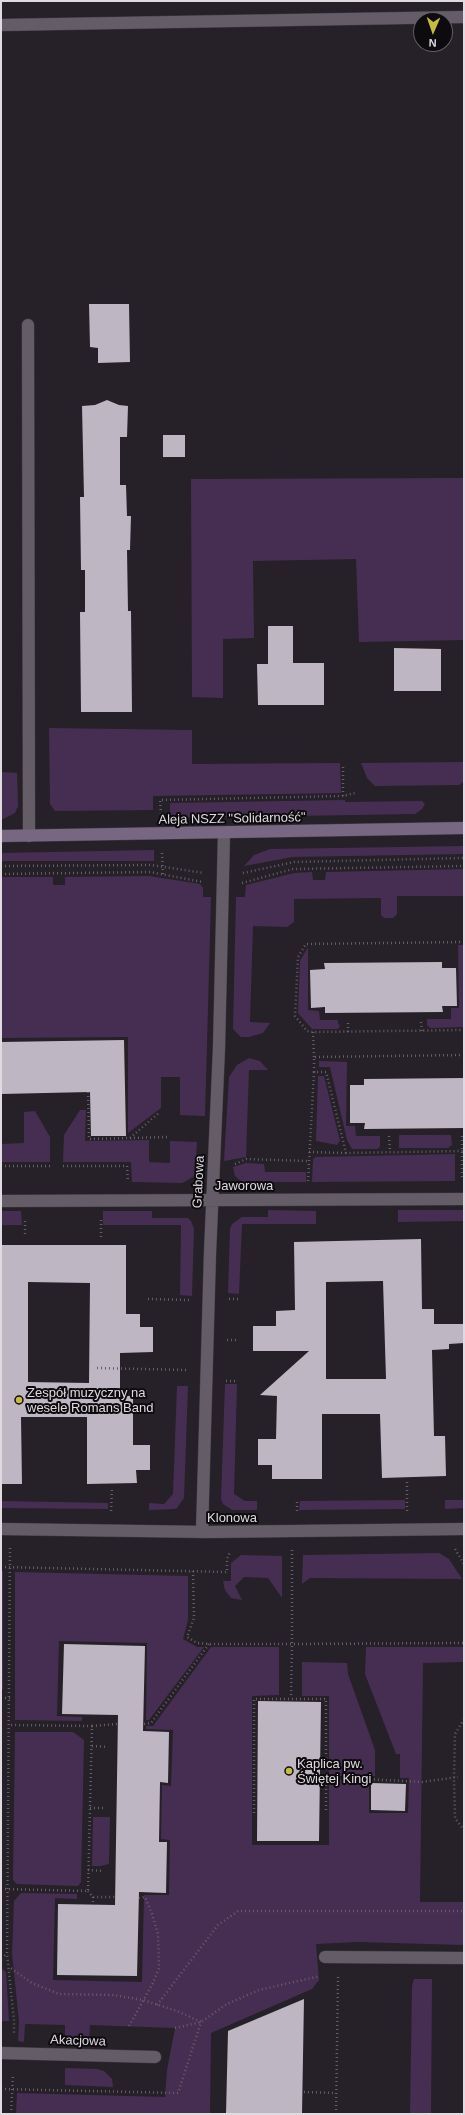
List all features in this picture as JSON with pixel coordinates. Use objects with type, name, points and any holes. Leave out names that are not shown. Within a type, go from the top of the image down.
[{"type":"street","points":[[1,25],[464,17]]},
{"type":"street","points":[[28,326],[29,836]]},
{"type":"street","name":"Aleja NSZZ \"Solidarność\"","points":[[1,836],[464,828]]},
{"type":"street","name":"Grabowa","points":[[202,1532],[212,1200],[219,1048],[224,833]]},
{"type":"street","name":"Jaworowa","points":[[1,1201],[464,1199]]},
{"type":"street","name":"Klonowa","points":[[5,1529],[202,1532],[464,1529]]},
{"type":"street","points":[[325,1957],[464,1958]]},
{"type":"street","name":"Akacjowa","points":[[1,2053],[155,2057]]},
{"type":"path","points":[[343,764],[343,796]]},
{"type":"path","points":[[160,800],[343,796],[355,792]]},
{"type":"path","points":[[153,815],[161,814]]},
{"type":"path","points":[[464,942],[306,944],[298,957],[295,1016],[307,1031],[313,1032],[464,1030]]},
{"type":"path","points":[[422,1022],[422,1031]]},
{"type":"path","points":[[348,1023],[348,1032]]},
{"type":"path","points":[[308,1185],[314,1072],[313,1032]]},
{"type":"path","points":[[314,1057],[464,1055]]},
{"type":"path","points":[[314,1072],[326,1072],[346,1153]]},
{"type":"path","points":[[88,1092],[88,1139],[167,1137]]},
{"type":"path","points":[[130,1138],[160,1112]]},
{"type":"path","points":[[389,1136],[390,1152]]},
{"type":"path","points":[[462,1136],[462,1185]]},
{"type":"path","points":[[309,1152],[346,1153],[463,1151]]},
{"type":"path","points":[[276,1160],[309,1161]]},
{"type":"path","points":[[1,1166],[50,1166]]},
{"type":"path","points":[[64,1166],[127,1166],[128,1186]]},
{"type":"path","points":[[224,1298],[239,1299]]},
{"type":"path","points":[[148,1299],[196,1300]]},
{"type":"path","points":[[223,1340],[238,1340]]},
{"type":"path","points":[[97,1368],[193,1370]]},
{"type":"path","points":[[222,1381],[237,1381]]},
{"type":"path","points":[[407,1482],[407,1513]]},
{"type":"path","points":[[111,1513],[112,1487]]},
{"type":"path","points":[[297,1501],[297,1514]]},
{"type":"path","points":[[5,1529],[10,1568],[7,1953],[14,2020]]},
{"type":"path","points":[[454,1548],[464,1564]]},
{"type":"path","points":[[1,1567],[227,1572],[229,1553],[234,1550]]},
{"type":"path","points":[[291,1698],[292,1550]]},
{"type":"path","points":[[193,1571],[194,1618],[187,1637],[197,1643],[464,1643]]},
{"type":"path","points":[[144,1724],[151,1723],[209,1644]]},
{"type":"path","points":[[1,1698],[10,1698]]},
{"type":"path","points":[[254,1813],[254,1699],[291,1698],[326,1699],[326,1812]]},
{"type":"path","points":[[464,1719],[455,1734],[454,1777],[455,1818],[464,1830]]},
{"type":"path","points":[[9,1725],[92,1726],[118,1724]]},
{"type":"path","points":[[88,1891],[92,1726]]},
{"type":"path","points":[[92,1746],[107,1747]]},
{"type":"path","points":[[326,1777],[386,1778],[422,1782],[458,1777]]},
{"type":"path","points":[[90,1808],[106,1808]]},
{"type":"path","points":[[88,1870],[104,1871]]},
{"type":"path","points":[[1,1889],[88,1891],[93,1896],[115,1897]]},
{"type":"path","points":[[93,1896],[93,1902]]},
{"type":"path","points":[[129,2026],[159,1968],[160,1952],[158,1934],[145,1897],[139,1898]]},
{"type":"path","points":[[157,2005],[218,1925],[238,1910],[464,1911]]},
{"type":"path","points":[[1,1958],[7,1953]]},
{"type":"path","points":[[8,1967],[32,1983],[59,1994],[114,1996],[143,2000],[177,2011],[201,2022]]},
{"type":"path","points":[[336,2114],[338,1975]]},
{"type":"path","points":[[175,2028],[201,2022],[227,2004],[259,1990],[321,1976]]},
{"type":"path","points":[[1,2089],[178,2093],[201,2022]]},
{"type":"path","points":[[12,2089],[12,2114]]},
{"type":"path","points":[[304,2092],[336,2093]]},
{"type":"shaded area","points":[[464,478],[464,640],[359,642],[356,559],[253,561],[254,638],[223,639],[223,698],[192,697],[191,479]]},
{"type":"shaded area","points":[[49,728],[192,730],[192,764],[340,763],[341,793],[153,796],[153,810],[55,811],[50,804]]},
{"type":"shaded area","points":[[464,762],[464,781],[459,785],[375,786],[367,778],[361,763]]},
{"type":"shaded area","points":[[1,772],[17,773],[18,806],[15,813],[1,820]]},
{"type":"shaded area","points":[[345,800],[345,802],[422,801],[425,804],[422,809],[415,814],[170,818],[170,803]]},
{"type":"shaded area","points":[[464,846],[464,854],[292,857],[244,866],[254,855],[270,849]]},
{"type":"shaded area","points":[[154,850],[154,861],[1,861],[1,853]]},
{"type":"shaded area","points":[[464,869],[464,896],[397,896],[397,914],[393,918],[384,918],[381,915],[381,898],[294,899],[294,922],[287,927],[253,926],[250,1022],[270,1023],[263,1033],[249,1037],[241,1037],[233,1029],[236,897],[245,897],[246,885],[294,873],[312,872],[313,880],[325,880],[326,872]]},
{"type":"shaded area","points":[[149,876],[200,884],[203,888],[203,897],[211,897],[205,1116],[180,1115],[180,1077],[161,1077],[161,1108],[128,1133],[128,1037],[1,1038],[1,877],[53,877],[53,885],[65,885],[65,877]]},
{"type":"shaded area","points":[[458,945],[464,945],[464,1027],[430,1028],[427,1025],[427,1019],[451,1019],[451,1008],[459,1008]]},
{"type":"shaded area","points":[[308,947],[308,1010],[319,1011],[320,1020],[338,1020],[338,1024],[340,1025],[338,1029],[312,1029],[298,1013],[300,961]]},
{"type":"shaded area","points":[[249,1058],[260,1061],[268,1070],[249,1070],[246,1157],[224,1161],[229,1077],[237,1065]]},
{"type":"shaded area","points":[[319,1061],[347,1062],[346,1126],[355,1126],[356,1136],[380,1136],[380,1147],[377,1149],[352,1149],[347,1140],[330,1067],[319,1067]]},
{"type":"shaded area","points":[[318,1076],[324,1076],[340,1141],[337,1145],[316,1141]]},
{"type":"shaded area","points":[[80,1110],[86,1110],[85,1141],[149,1140],[149,1162],[170,1163],[170,1141],[197,1142],[195,1176],[182,1183],[132,1182],[131,1162],[63,1162],[64,1135]]},
{"type":"shaded area","points":[[35,1111],[50,1137],[50,1162],[1,1162],[1,1144],[24,1143],[24,1112]]},
{"type":"shaded area","points":[[399,1135],[451,1135],[452,1145],[448,1148],[399,1148]]},
{"type":"shaded area","points":[[455,1154],[455,1181],[312,1182],[313,1159],[316,1157]]},
{"type":"shaded area","points":[[246,1163],[264,1164],[265,1172],[306,1172],[306,1182],[242,1182],[235,1176],[233,1167]]},
{"type":"shaded area","points":[[268,1210],[316,1211],[316,1224],[242,1224],[239,1294],[228,1293],[230,1229],[232,1224],[242,1217],[268,1217]]},
{"type":"shaded area","points":[[398,1210],[464,1210],[464,1221],[398,1222]]},
{"type":"shaded area","points":[[1,1211],[21,1211],[22,1225],[1,1225]]},
{"type":"shaded area","points":[[103,1211],[152,1211],[152,1218],[188,1218],[194,1229],[192,1296],[180,1295],[181,1225],[103,1225]]},
{"type":"shaded area","points":[[225,1384],[237,1384],[234,1494],[245,1501],[257,1501],[257,1510],[232,1510],[223,1504],[221,1499]]},
{"type":"shaded area","points":[[177,1386],[188,1386],[184,1498],[177,1508],[149,1510],[149,1503],[164,1504],[173,1494]]},
{"type":"shaded area","points":[[405,1500],[405,1509],[299,1510],[300,1501]]},
{"type":"shaded area","points":[[445,1500],[464,1500],[464,1508],[445,1509]]},
{"type":"shaded area","points":[[1,1501],[108,1503],[108,1509],[1,1508]]},
{"type":"shaded area","points":[[439,1553],[449,1559],[462,1579],[310,1578],[302,1584],[303,1555]]},
{"type":"shaded area","points":[[241,1555],[282,1556],[282,1598],[268,1578],[244,1577],[235,1586],[242,1600],[231,1598],[225,1590],[223,1581],[231,1581],[231,1563]]},
{"type":"shaded area","points":[[1,1571],[3,1571],[3,1689],[1,1691]]},
{"type":"shaded area","points":[[15,1572],[188,1576],[188,1620],[183,1639],[197,1647],[204,1647],[149,1720],[146,1720],[147,1643],[59,1641],[57,1716],[82,1717],[82,1721],[15,1720]]},
{"type":"shaded area","points":[[211,1647],[279,1647],[279,1695],[252,1696],[252,1845],[329,1845],[329,1780],[369,1779],[369,1813],[408,1813],[409,1778],[400,1778],[400,1754],[396,1754],[365,1674],[366,1647],[464,1647],[464,1662],[423,1663],[420,1902],[464,1902],[464,1945],[358,1942],[316,1944],[319,1980],[312,1989],[211,2033],[210,2114],[16,2114],[17,2093],[165,2097],[167,2070],[175,2028],[90,2025],[89,2043],[65,2042],[65,2025],[25,2024],[24,2042],[18,2041],[19,2021],[12,1954],[14,1901],[21,1893],[77,1894],[77,1899],[55,1898],[53,1980],[142,1982],[144,1895],[169,1895],[170,1840],[161,1839],[162,1785],[171,1786],[173,1730],[146,1729],[146,1726],[153,1726]]},
{"type":"shaded area","points":[[302,1662],[347,1663],[348,1674],[375,1750],[375,1776],[329,1776],[329,1696],[302,1696]]},
{"type":"shaded area","points":[[15,1732],[73,1732],[84,1740],[81,1882],[78,1886],[17,1884],[13,1880]]},
{"type":"shaded area","points":[[93,1817],[110,1817],[109,1864],[92,1866]]},
{"type":"shaded area","points":[[1,1968],[6,1972],[9,2021],[1,2021]]},
{"type":"shaded area","points":[[414,1979],[432,1979],[431,2114],[410,2114],[412,1986]]},
{"type":"shaded area","points":[[65,2068],[97,2069],[104,2071],[112,2079],[113,2087],[65,2085]]},
{"type":"building","points":[[89,304],[129,304],[130,362],[98,363],[98,348],[90,347]]},
{"type":"building","points":[[107,400],[119,405],[128,406],[127,437],[120,437],[120,485],[126,485],[127,516],[131,516],[130,550],[127,550],[128,611],[131,611],[132,712],[81,712],[80,612],[85,612],[85,570],[81,570],[80,497],[84,497],[82,406],[95,405]]},
{"type":"building","points":[[163,435],[185,435],[185,457],[163,457]]},
{"type":"building","points":[[268,626],[293,626],[293,663],[324,663],[324,705],[258,705],[257,664],[268,664]]},
{"type":"building","points":[[394,648],[441,649],[441,691],[394,691]]},
{"type":"building","points":[[442,962],[442,968],[456,968],[457,1006],[442,1006],[443,1012],[325,1013],[325,1007],[311,1008],[310,970],[325,969],[324,963]]},
{"type":"building","points":[[124,1040],[126,1136],[91,1136],[90,1092],[1,1094],[1,1042]]},
{"type":"building","points":[[464,1078],[464,1128],[364,1129],[365,1123],[350,1123],[350,1085],[364,1085],[364,1079]]},
{"type":"building","points":[[421,1239],[422,1309],[434,1309],[434,1324],[464,1324],[464,1343],[449,1344],[449,1349],[432,1350],[434,1436],[445,1436],[446,1476],[382,1478],[380,1414],[322,1414],[322,1479],[272,1479],[272,1465],[258,1465],[258,1439],[276,1439],[277,1396],[260,1395],[309,1351],[253,1351],[253,1326],[276,1326],[276,1311],[295,1310],[294,1242]],"holes":[[[383,1281],[386,1379],[326,1379],[326,1282]]]},
{"type":"building","points":[[1,1245],[126,1245],[126,1314],[140,1314],[140,1327],[153,1327],[153,1352],[120,1353],[120,1396],[133,1396],[133,1445],[150,1445],[150,1470],[136,1470],[137,1483],[87,1484],[87,1417],[21,1417],[22,1484],[1,1484]],"holes":[[[28,1282],[90,1283],[89,1383],[28,1382]]]},
{"type":"building","points":[[64,1644],[145,1646],[143,1731],[169,1732],[168,1783],[160,1782],[159,1842],[167,1842],[166,1893],[139,1892],[137,1976],[57,1975],[58,1904],[115,1905],[118,1715],[62,1714]]},
{"type":"building","name":"Kaplica pw. Świętej Kingi","points":[[258,1701],[321,1702],[319,1841],[257,1841]]},
{"type":"building","points":[[371,1783],[406,1784],[405,1811],[371,1810]]},
{"type":"building","points":[[304,1999],[302,2114],[226,2114],[228,2031]]},
{"type":"place","name":"Zespół muzyczny na wesele Romans Band","points":[[19,1400]]},
{"type":"place","name":"Kaplica pw. Świętej Kingi","points":[[289,1771]]}]
